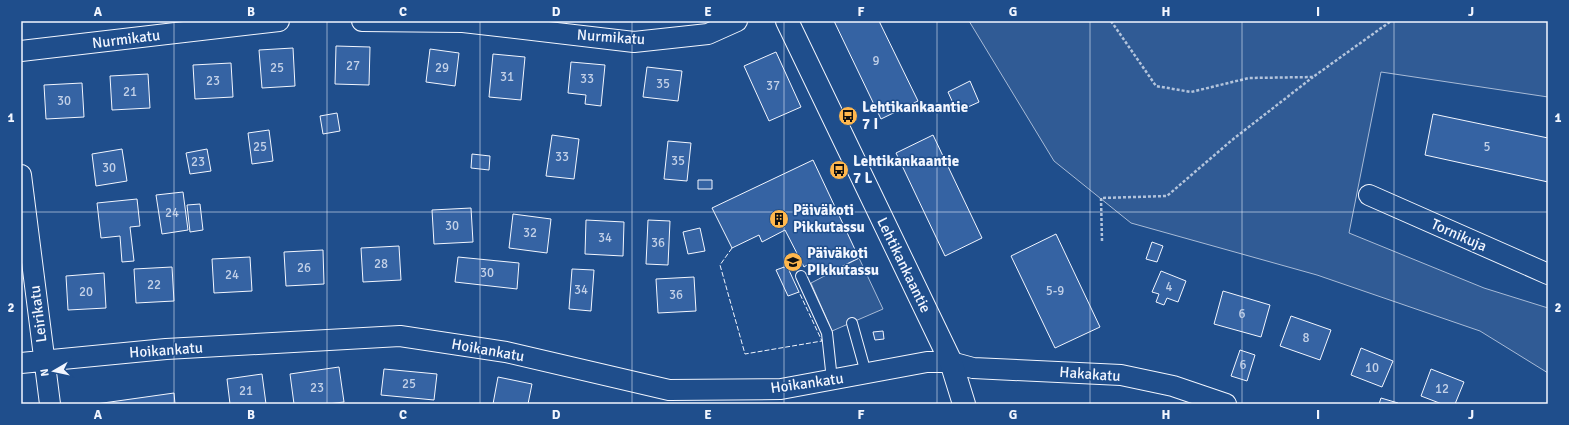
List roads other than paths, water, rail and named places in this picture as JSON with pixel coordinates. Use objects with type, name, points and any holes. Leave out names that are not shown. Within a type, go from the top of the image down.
[{"type":"street","name":"Nurmikatu","points":[[21,51],[279,21]]},
{"type":"street","name":"Nurmikatu","points":[[362,21],[463,22],[634,42],[708,34],[737,21]]},
{"type":"street","name":"Lehtikankaantie","points":[[787,21],[951,362],[964,404]]},
{"type":"street","name":"Leirikatu","points":[[21,176],[50,404]]},
{"type":"street","name":"Tornikuja","points":[[1369,195],[1548,274]]},
{"type":"street","name":"Hoikankatu","points":[[21,363],[166,349],[400,336],[506,352],[667,397],[781,389],[928,362],[951,362]]},
{"type":"street","name":"Hakakatu","points":[[951,362],[973,368],[1120,375],[1173,386],[1226,404]]},
{"type":"lane","points":[[801,276],[827,333],[832,380]]},
{"type":"lane","points":[[852,323],[866,373]]},
{"type":"place","name":"Lehtikankaantie 7 I","points":[[848,116]]},
{"type":"place","name":"Lehtikankaantie 7 L","points":[[839,170]]},
{"type":"place","name":"Päiväkoti Pikkutassu","points":[[779,219]]},
{"type":"place","name":"Päiväkoti PIkkutassu","points":[[793,262]]}]
